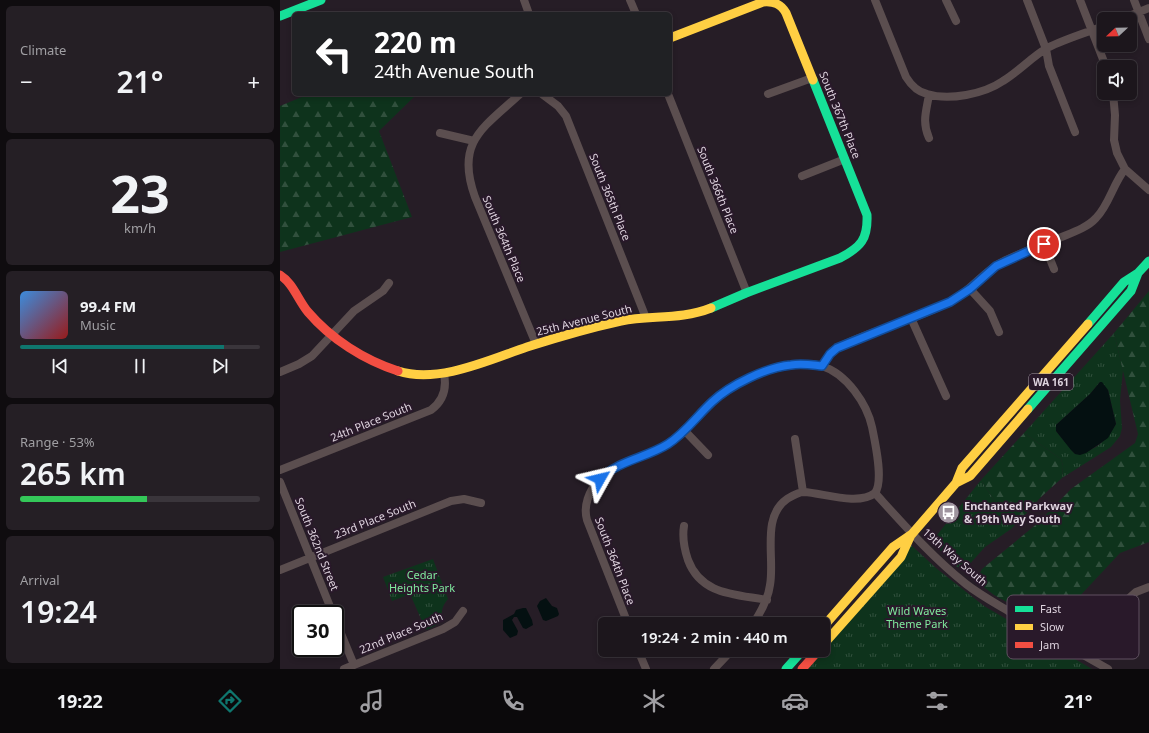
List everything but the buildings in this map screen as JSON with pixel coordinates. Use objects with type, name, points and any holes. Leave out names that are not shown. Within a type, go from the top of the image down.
[{"type":"street","points":[[280,16],[321,0]]},
{"type":"street","points":[[524,0],[527,12]]},
{"type":"street","points":[[630,0],[635,12]]},
{"type":"street","points":[[875,0],[906,77],[917,89],[929,95],[965,95],[992,88],[1008,78],[1046,49],[1097,28]]},
{"type":"street","points":[[946,0],[956,21]]},
{"type":"street","points":[[1027,0],[1046,49],[1049,66],[1075,132]]},
{"type":"street","points":[[1080,0],[1103,60]]},
{"type":"street","points":[[1134,0],[1149,40]]},
{"type":"street","points":[[672,37],[753,5],[776,1]]},
{"type":"street","name":"South 367th Place","points":[[776,1],[786,13],[867,215],[867,230],[862,244]]},
{"type":"street","points":[[1139,12],[1149,8]]},
{"type":"street","points":[[768,94],[812,78]]},
{"type":"street","points":[[929,95],[924,120],[925,129],[929,138]]},
{"type":"street","points":[[440,133],[474,141],[485,127],[518,96]]},
{"type":"street","name":"South 365th Place","points":[[545,96],[558,106],[566,116],[646,318]]},
{"type":"street","name":"South 366th Place","points":[[669,96],[747,293]]},
{"type":"street","points":[[1114,100],[1115,144],[1120,158],[1125,169],[1149,190]]},
{"type":"street","name":"South 364th Place","points":[[474,141],[470,150],[467,165],[471,188],[536,344]]},
{"type":"street","points":[[802,176],[845,159]]},
{"type":"street","points":[[822,366],[832,351],[841,346],[950,302],[970,289],[996,266],[1078,230],[1097,218],[1118,178],[1125,169]]},
{"type":"street","name":"25th Avenue South","points":[[280,275],[287,280],[306,311],[314,320],[333,335],[380,363],[404,373],[426,376],[444,374],[536,344],[608,324],[646,318],[671,318],[699,312],[850,254],[862,244]]},
{"type":"street","points":[[1044,244],[1054,269]]},
{"type":"street","name":"WA 161","points":[[830,619],[893,547],[912,534],[956,483],[962,468],[1124,282],[1138,273],[1149,261]]},
{"type":"street","points":[[280,372],[308,359],[333,335],[354,311],[383,291],[389,283]]},
{"type":"street","points":[[970,289],[990,311],[999,332]]},
{"type":"street","points":[[911,318],[946,396]]},
{"type":"street","points":[[708,455],[684,430],[711,402],[722,393],[735,385],[764,372],[787,365],[801,364],[822,366],[839,376],[860,398],[868,413],[874,437],[878,467],[879,485],[875,493],[866,497],[850,498],[832,497],[803,492],[796,494],[785,501],[776,510],[772,520],[771,577],[767,600],[757,617]]},
{"type":"street","name":"24th Place South","points":[[280,470],[430,410],[440,401],[444,392],[446,381],[444,374]]},
{"type":"street","name":"South 364th Place","points":[[625,617],[590,529],[586,515],[586,505],[594,486],[607,472],[623,463],[663,447],[675,439],[684,430]]},
{"type":"street","points":[[795,440],[803,492]]},
{"type":"street","name":"South 362nd Street","points":[[280,482],[329,605]]},
{"type":"street","points":[[875,493],[912,534]]},
{"type":"street","name":"23rd Place South","points":[[280,570],[452,501],[464,500],[480,503]]},
{"type":"street","points":[[684,526],[684,543],[687,555],[693,570],[700,580],[716,589],[767,600]]},
{"type":"street","name":"WA 161","points":[[830,637],[901,557],[912,534]]},
{"type":"street","name":"19th Way South","points":[[912,534],[938,560],[972,588],[1007,610]]},
{"type":"street","points":[[1133,595],[1136,592],[1149,587]]},
{"type":"street","name":"22nd Place South","points":[[344,669],[443,629],[455,622],[463,611]]},
{"type":"street","points":[[344,641],[354,665]]},
{"type":"street","points":[[641,657],[646,669]]},
{"type":"street","points":[[714,669],[725,657]]},
{"type":"street","points":[[786,669],[796,657]]},
{"type":"street","points":[[802,669],[813,657]]},
{"type":"street","name":"19th Way South","points":[[1092,660],[1108,669]]},
{"type":"green space","points":[[304,96],[415,96],[379,131],[412,217],[280,252],[280,106]]},
{"type":"green space","points":[[1149,291],[1149,542],[1120,553],[1081,595],[1007,595],[1007,602],[994,595],[976,581],[982,569],[1038,523],[1071,489],[1135,443],[1138,434],[1114,333]]},
{"type":"green space","points":[[1114,333],[1123,370],[1120,400],[1122,428],[1120,436],[1111,447],[1062,478],[1063,466],[1061,459],[1024,433]],"holes":[[[1100,382],[1108,390],[1116,424],[1108,436],[1099,445],[1088,451],[1075,454],[1056,431],[1056,425],[1090,394]]]},
{"type":"green space","points":[[1024,433],[1061,459],[1063,466],[1062,478],[1041,497],[1019,521],[1007,515],[1002,510],[981,480]]},
{"type":"green space","points":[[981,480],[1002,510],[1007,515],[1019,521],[1011,529],[985,547],[967,567],[957,567],[933,543],[933,540]]},
{"type":"green space","name":"Wild Waves Theme Park","points":[[911,545],[936,568],[984,606],[1007,619],[1007,659],[1075,659],[1092,669],[805,669],[815,657],[830,657],[830,640]]},
{"type":"green space","name":"Cedar Heights Park","points":[[433,559],[448,599],[442,609],[441,620],[426,630],[410,594],[392,601],[383,577]]},
{"type":"shaded area","points":[[1100,382],[1102,382],[1108,390],[1116,424],[1108,438],[1086,453],[1080,455],[1075,454],[1056,431],[1056,425],[1090,394]]},
{"type":"shaded area","points":[[546,598],[552,606],[557,608],[559,614],[558,616],[546,621],[543,620],[537,606],[540,601]]},
{"type":"shaded area","points":[[526,608],[533,625],[526,629],[523,628],[517,617],[514,617],[512,620],[518,631],[517,635],[510,638],[503,630],[503,620],[514,614],[516,610]]},
{"type":"traffic: fast","points":[[280,16],[321,0]]},
{"type":"traffic: fast","points":[[711,308],[746,293],[840,258],[853,250],[862,241],[866,230],[867,215],[813,80]]},
{"type":"traffic: fast","points":[[1088,324],[1124,282],[1138,273],[1149,261]]},
{"type":"traffic: fast","points":[[1028,409],[1131,291],[1138,273]]},
{"type":"traffic: fast","points":[[786,669],[797,657]]},
{"type":"traffic: slow","points":[[672,37],[763,2],[771,2],[782,7],[786,13],[813,80]]},
{"type":"traffic: slow","points":[[398,371],[430,375],[446,373],[480,364],[539,343],[621,321],[677,316],[700,312],[711,308]]},
{"type":"traffic: slow","points":[[956,483],[962,468],[1088,324]]},
{"type":"traffic: slow","points":[[830,619],[893,547],[912,534],[956,483],[970,476],[1028,409]]},
{"type":"traffic: slow","points":[[830,637],[901,557],[911,535]]},
{"type":"traffic: jam","points":[[280,275],[285,278],[292,287],[308,312],[338,340],[361,355],[398,371]]},
{"type":"traffic: jam","points":[[802,669],[813,657]]},
{"type":"place","name":"Enchanted Parkway & 19th Way South","points":[[949,512]]},
{"type":"route","points":[[600,479],[612,468],[660,448],[675,439],[711,402],[735,385],[764,372],[787,365],[801,364],[822,366],[832,351],[837,348],[950,302],[970,289],[996,266],[1044,244]]}]
